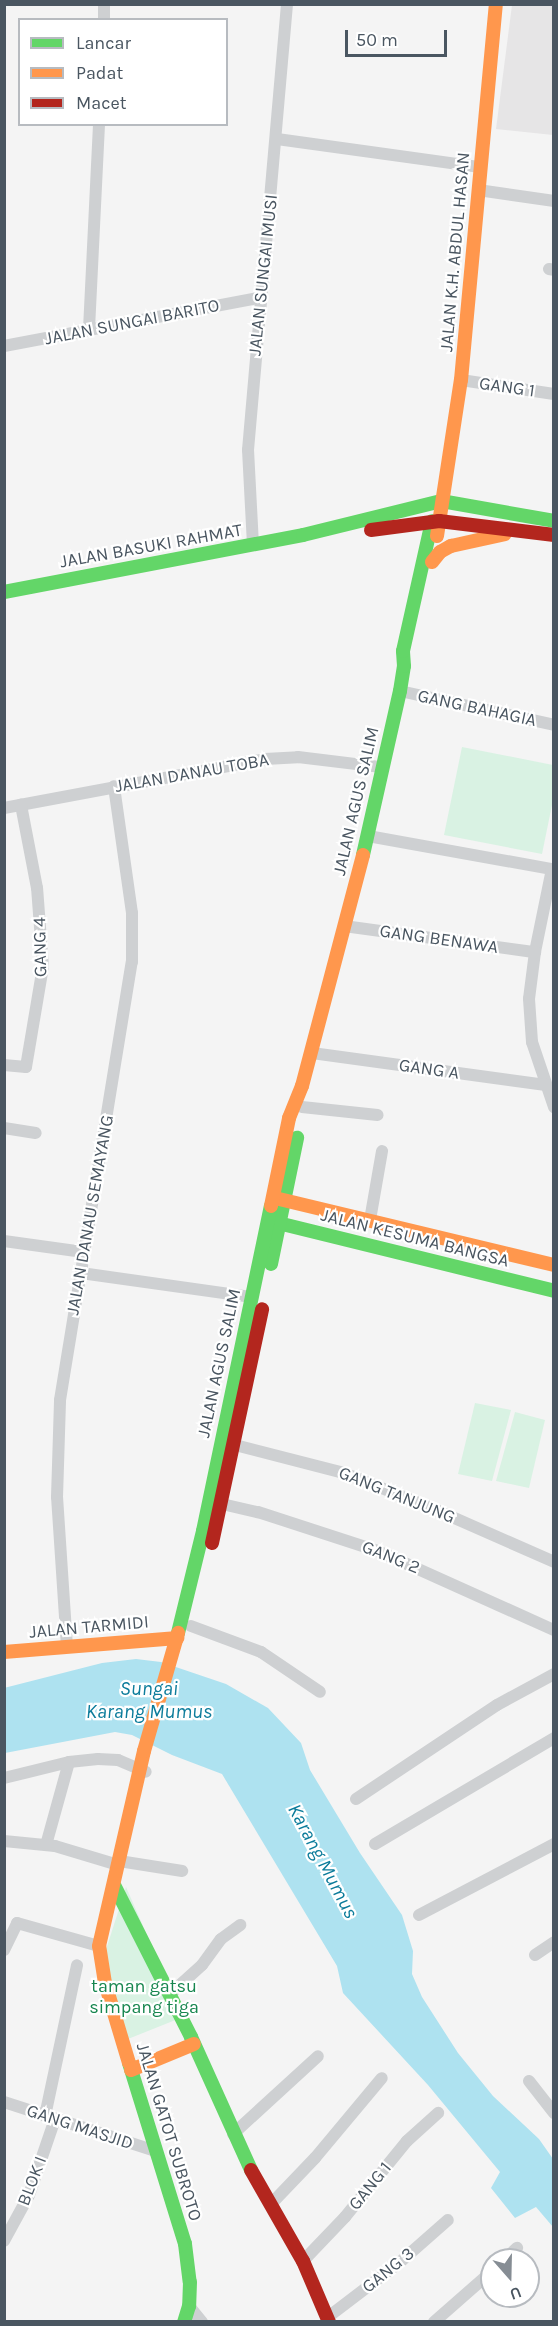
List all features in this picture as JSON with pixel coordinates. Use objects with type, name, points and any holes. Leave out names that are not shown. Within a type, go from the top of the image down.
[{"type":"street","name":"JALAN SUNGAI MUSI","points":[[253,545],[248,450],[259,298],[277,139],[287,4]]},
{"type":"street","name":"JALAN K.H. ABDUL HASAN","points":[[441,501],[461,380],[496,4]]},
{"type":"street","points":[[89,329],[99,126]]},
{"type":"street","points":[[277,139],[480,167]]},
{"type":"street","points":[[478,190],[554,201]]},
{"type":"street","name":"JALAN SUNGAI BARITO","points":[[4,346],[259,298]]},
{"type":"street","name":"GANG 1","points":[[461,380],[554,394]]},
{"type":"street","points":[[441,501],[554,521]]},
{"type":"street","name":"JALAN BASUKI RAHMAT","points":[[4,592],[303,535],[441,501]]},
{"type":"street","name":"JALAN AGUS SALIM","points":[[279,1199],[291,1112],[312,1053],[368,836],[381,767],[400,691],[404,666],[403,651],[441,501]]},
{"type":"street","points":[[404,666],[413,653],[432,562],[436,521]]},
{"type":"street","name":"JALAN BASUKI RAHMAT","points":[[303,535],[361,532],[436,521],[554,535]]},
{"type":"street","points":[[432,562],[440,552],[461,542],[524,531]]},
{"type":"street","name":"GANG BAHAGIA","points":[[400,691],[554,725]]},
{"type":"street","name":"JALAN DANAU TOBA","points":[[4,808],[265,759],[298,757],[381,767]]},
{"type":"street","name":"JALAN DANAU SEMAYANG","points":[[67,1647],[57,1497],[57,1435],[66,1358],[101,1160],[120,1026],[132,962],[132,913],[114,786]]},
{"type":"street","name":"GANG 4","points":[[4,1065],[26,1067],[43,967],[37,888],[21,806]]},
{"type":"street","points":[[368,836],[552,869],[535,952],[529,999],[530,1026],[554,1107]]},
{"type":"street","name":"GANG BENAWA","points":[[344,926],[535,952]]},
{"type":"street","name":"GANG A","points":[[312,1053],[546,1085]]},
{"type":"street","name":"JALAN AGUS SALIM","points":[[178,1646],[198,1574],[222,1504],[235,1444],[274,1222],[302,1107],[302,1086]]},
{"type":"street","points":[[302,1107],[378,1115]]},
{"type":"street","points":[[4,1128],[36,1133]]},
{"type":"street","points":[[370,1220],[382,1150]]},
{"type":"street","name":"JALAN KESUMA BANGSA","points":[[279,1199],[554,1264]]},
{"type":"street","name":"JALAN AGUS SALIM","points":[[178,1646],[191,1626],[220,1441],[252,1297],[274,1222]]},
{"type":"street","name":"JALAN KESUMA BANGSA","points":[[274,1222],[554,1291]]},
{"type":"street","points":[[4,1241],[83,1252]]},
{"type":"street","points":[[81,1273],[252,1297]]},
{"type":"street","points":[[220,1441],[235,1444]]},
{"type":"street","name":"GANG TANJUNG","points":[[235,1444],[344,1473],[434,1509],[554,1562]]},
{"type":"street","name":"GANG 2","points":[[222,1504],[258,1512],[378,1551],[554,1630]]},
{"type":"street","points":[[191,1626],[261,1652],[320,1692]]},
{"type":"street","name":"JALAN TARMIDI","points":[[4,1652],[67,1647],[178,1646]]},
{"type":"street","name":"JALAN GATOT SUBROTO","points":[[178,1646],[136,1791],[99,1946],[99,1957],[131,2070],[178,2216],[188,2258],[189,2306],[184,2322]]},
{"type":"street","points":[[356,1799],[498,1705],[554,1674]]},
{"type":"street","points":[[375,1844],[554,1738]]},
{"type":"street","points":[[4,1778],[69,1762],[98,1759],[145,1764]]},
{"type":"street","points":[[46,1845],[69,1762]]},
{"type":"street","points":[[4,1841],[46,1845],[182,1871]]},
{"type":"street","points":[[419,1915],[554,1844]]},
{"type":"street","points":[[114,1885],[194,2044],[246,2162],[303,2260],[328,2319]]},
{"type":"street","points":[[4,1950],[10,1921],[99,1946]]},
{"type":"street","points":[[170,1994],[202,1965],[221,1939],[240,1925]]},
{"type":"street","points":[[534,1955],[554,1942]]},
{"type":"street","name":"BLOK I","points":[[4,2241],[29,2195],[50,2117],[77,1965]]},
{"type":"street","points":[[131,2070],[194,2044]]},
{"type":"street","points":[[233,2133],[318,2056]]},
{"type":"street","points":[[271,2204],[315,2158],[382,2078]]},
{"type":"street","points":[[529,2081],[554,2113]]},
{"type":"street","name":"GANG MASJID","points":[[4,2102],[156,2151]]},
{"type":"street","name":"GANG 1","points":[[303,2260],[345,2217],[407,2140],[438,2113]]},
{"type":"street","name":"GANG 3","points":[[328,2319],[399,2263],[448,2220]]},
{"type":"street","points":[[435,2322],[480,2282]]},
{"type":"street","points":[[189,2306],[202,2322]]},
{"type":"shaded area","points":[[512,5],[553,5],[553,135],[496,129]]},
{"type":"green space","points":[[462,747],[553,765],[553,800],[542,854],[444,835]]},
{"type":"green space","points":[[475,1403],[511,1410],[492,1481],[458,1474]]},
{"type":"green space","points":[[515,1412],[545,1420],[529,1488],[496,1481]]},
{"type":"green space","name":"taman gatsu simpang tiga","points":[[126,1887],[183,2017],[128,2039],[103,1959]]},
{"type":"water","points":[[136,1659],[161,1662],[226,1684],[268,1708],[301,1743],[310,1770],[360,1853],[402,1915],[413,1951],[412,1974],[422,1997],[458,2053],[493,2096],[539,2139],[553,2159],[553,2227],[536,2207],[515,2218],[491,2188],[500,2172],[428,2085],[343,1993],[337,1966],[222,1774],[172,1755],[132,1735],[115,1732],[5,1753],[4,1688],[102,1663]]},
{"type":"traffic: fast","points":[[4,592],[303,535],[441,501],[554,521]]},
{"type":"traffic: fast","points":[[363,855],[400,691],[404,666],[403,651],[432,521]]},
{"type":"traffic: fast","points":[[271,1264],[297,1138]]},
{"type":"traffic: fast","points":[[178,1633],[203,1531],[271,1206]]},
{"type":"traffic: fast","points":[[270,1221],[554,1291]]},
{"type":"traffic: fast","points":[[114,1885],[191,2037],[251,2170]]},
{"type":"traffic: fast","points":[[129,2063],[185,2244],[190,2282],[189,2306],[184,2322]]},
{"type":"traffic: slow","points":[[437,536],[461,380],[496,4]]},
{"type":"traffic: slow","points":[[432,562],[440,552],[451,546],[505,534]]},
{"type":"traffic: slow","points":[[271,1206],[289,1118],[302,1086],[363,855]]},
{"type":"traffic: slow","points":[[275,1198],[554,1265]]},
{"type":"traffic: slow","points":[[129,2063],[105,1983],[99,1946],[144,1751],[178,1633]]},
{"type":"traffic: slow","points":[[4,1652],[177,1638]]},
{"type":"traffic: slow","points":[[131,2070],[194,2044]]},
{"type":"traffic: jam","points":[[371,530],[439,521],[554,535]]},
{"type":"traffic: jam","points":[[212,1543],[262,1309]]},
{"type":"traffic: jam","points":[[251,2170],[303,2261],[329,2322]]},
{"type":"water label","name":"Sungai Karang Mumus","points":[[149,1700]]},
{"type":"water label","name":"Karang Mumus","points":[[323,1861]]}]
